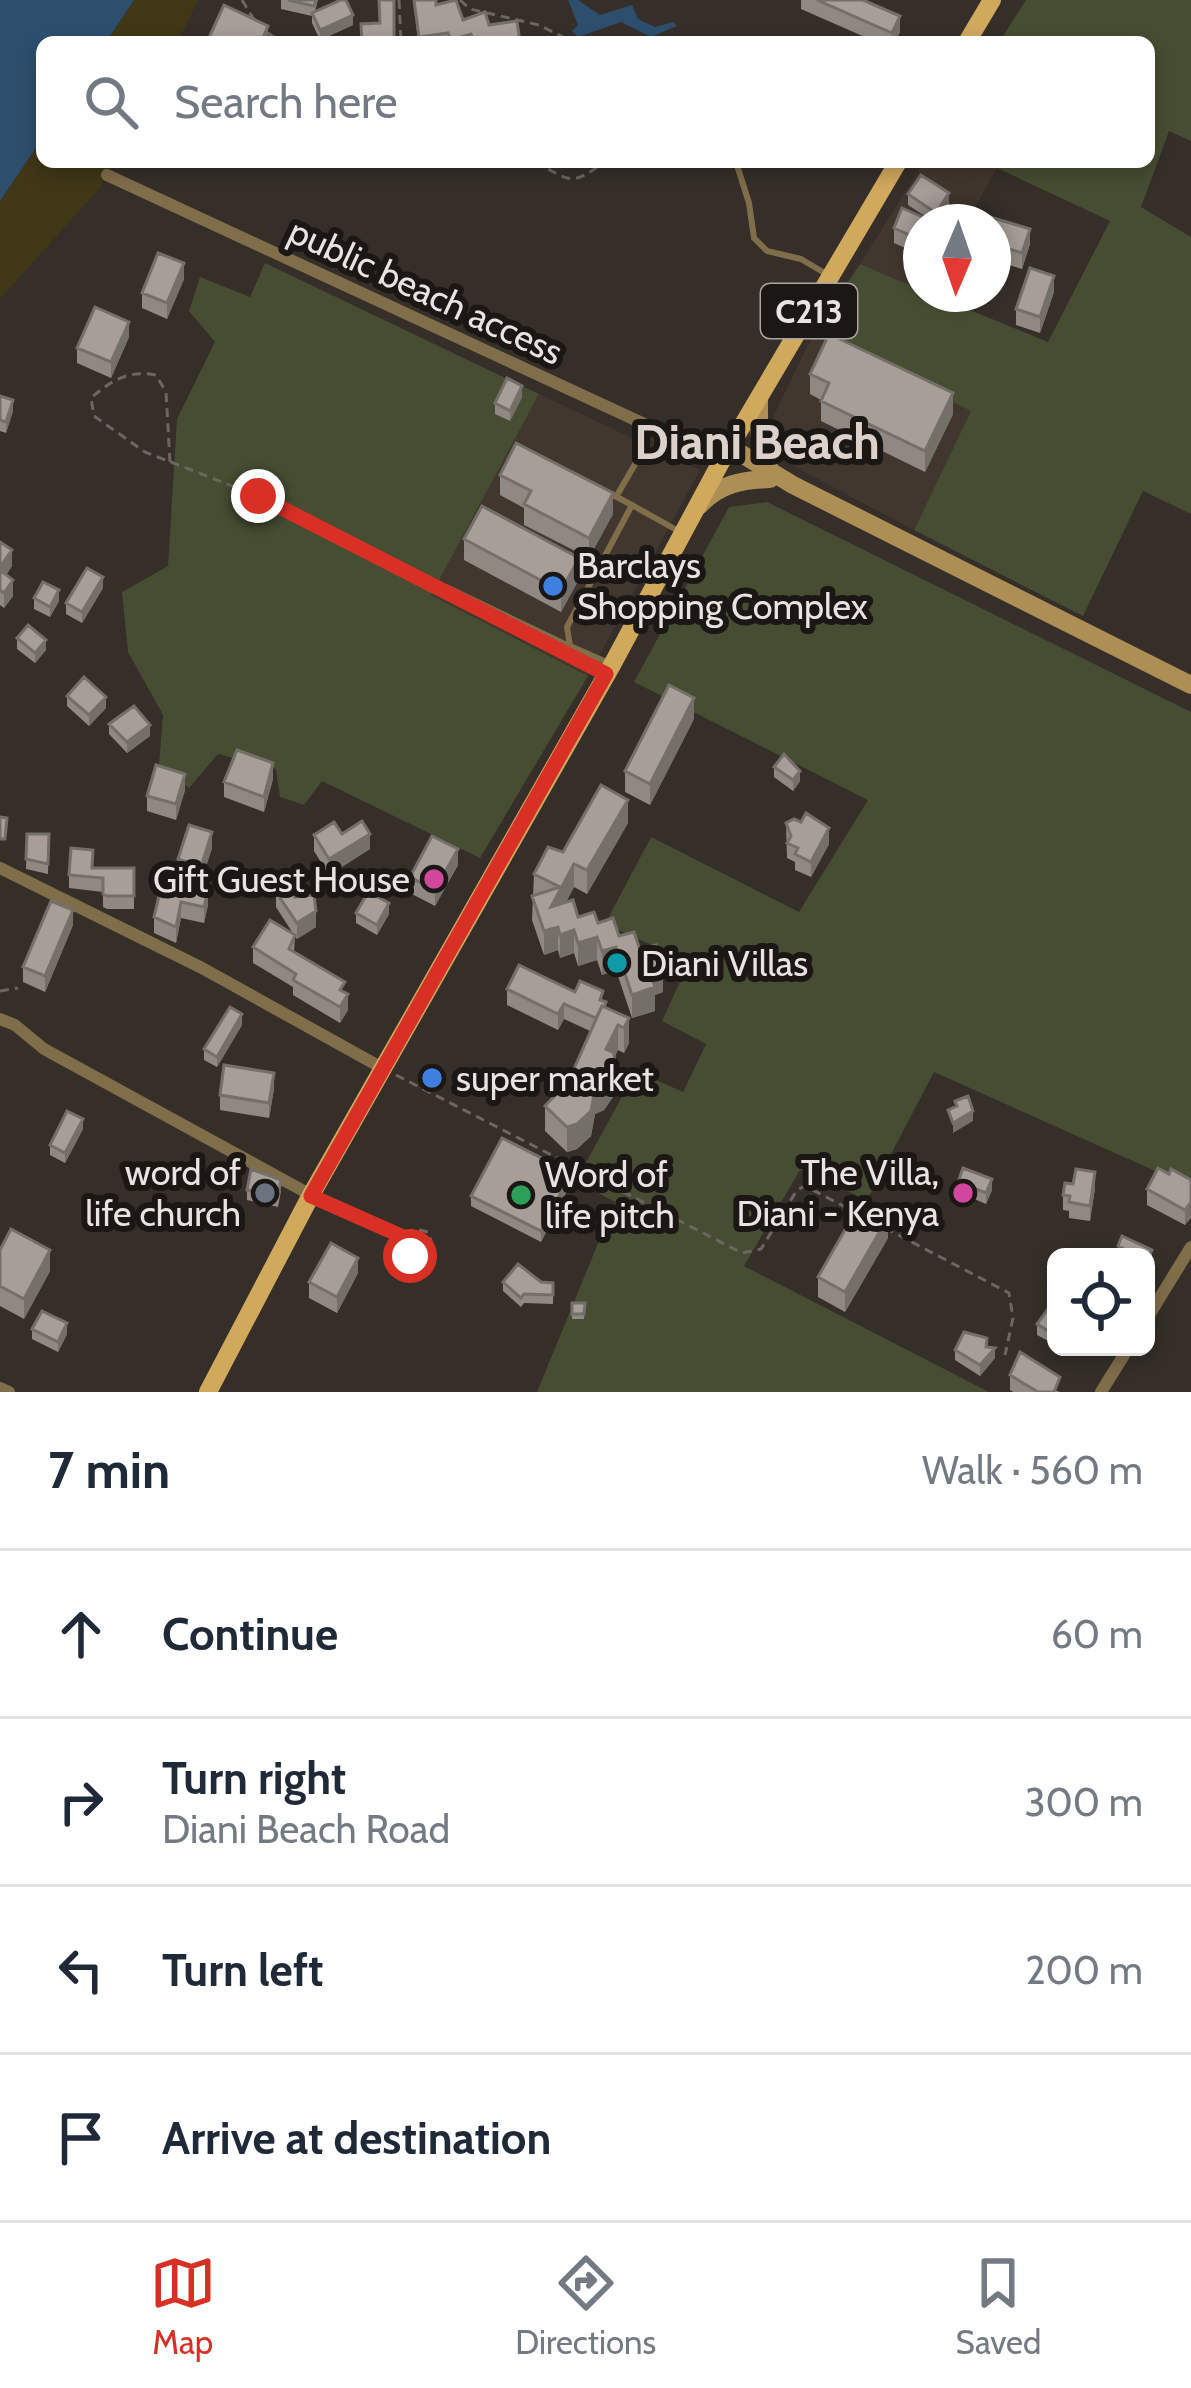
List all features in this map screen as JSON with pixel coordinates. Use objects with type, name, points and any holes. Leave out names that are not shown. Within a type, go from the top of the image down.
[{"type":"main road","points":[[971,36],[992,0]]},
{"type":"main road","name":"C213","points":[[208,1392],[311,1196],[612,665],[726,453],[895,168]]},
{"type":"main road","points":[[759,399],[762,449],[770,475]]},
{"type":"main road","points":[[726,453],[1191,686]]},
{"type":"main road","points":[[698,507],[732,482],[770,475]]},
{"type":"street","name":"public beach access","points":[[107,175],[407,317],[701,448],[726,453]]},
{"type":"street","points":[[0,868],[202,968],[384,1069]]},
{"type":"street","points":[[0,1018],[44,1049],[311,1196]]},
{"type":"street","points":[[1155,1305],[1191,1247]]},
{"type":"street","points":[[1101,1392],[1123,1356]]},
{"type":"street","points":[[0,1388],[9,1392]]},
{"type":"lane","points":[[737,168],[754,238],[767,251],[801,259],[831,277]]},
{"type":"lane","points":[[616,497],[638,459]]},
{"type":"lane","points":[[596,488],[683,533]]},
{"type":"lane","points":[[570,646],[567,627],[632,505]]},
{"type":"lane","points":[[444,589],[612,665]]},
{"type":"path","points":[[242,0],[258,25],[273,36]]},
{"type":"path","points":[[399,0],[401,36]]},
{"type":"path","points":[[460,0],[470,9],[538,25],[561,36]]},
{"type":"path","points":[[545,168],[562,179],[580,180],[596,168]]},
{"type":"path","points":[[170,462],[166,392],[156,375],[134,371],[91,398],[94,416],[145,452],[170,462],[258,496],[444,589]]},
{"type":"path","points":[[0,991],[18,988]]},
{"type":"path","points":[[384,1069],[742,1252],[761,1249],[797,1190],[806,1186],[866,1218]]},
{"type":"path","points":[[311,1196],[399,1235],[410,1256],[427,1257],[433,1247],[428,1232],[416,1229],[399,1235]]},
{"type":"path","points":[[887,1229],[1009,1293],[1013,1318],[1005,1355]]},
{"type":"shaded area","points":[[920,168],[997,168],[977,204],[903,204],[903,282],[860,264]]},
{"type":"shaded area","points":[[813,335],[971,411],[914,530],[786,462],[776,442],[774,415]]},
{"type":"shaded area","points":[[539,394],[700,470],[588,676],[430,595]]},
{"type":"green space","points":[[1026,0],[1191,0],[1191,141],[1169,131],[1141,207],[1191,237],[1191,514],[1143,491],[1083,616],[914,530],[971,411],[813,335],[860,264],[903,282],[903,312],[975,312],[1048,342],[1110,221],[997,168],[1155,168],[1155,36],[1003,36]]},
{"type":"green space","points":[[265,263],[539,394],[431,595],[588,676],[480,858],[322,781],[304,805],[280,797],[276,769],[218,754],[189,788],[159,765],[163,715],[128,652],[122,592],[168,566],[177,419],[215,342],[189,311],[200,277],[250,297]]},
{"type":"green space","points":[[767,502],[1191,712],[1191,1187],[934,1072],[867,1200],[800,1170],[744,1266],[989,1392],[537,1392],[615,1202],[576,1181],[636,1071],[683,1092],[706,1044],[662,1021],[689,962],[605,924],[651,837],[799,912],[868,800],[634,682],[729,507]]},
{"type":"sand","points":[[134,0],[198,0],[181,36],[110,36]]},
{"type":"sand","points":[[36,148],[36,168],[110,168],[99,189],[0,299],[0,201]]},
{"type":"water","points":[[0,0],[134,0],[110,36],[36,36],[36,148],[0,201]]},
{"type":"water","points":[[568,0],[578,0],[600,15],[632,5],[638,19],[655,27],[673,22],[677,26],[649,36],[621,22],[577,36],[572,31],[578,25]]},
{"type":"building","points":[[346,0],[353,15],[320,30],[312,13]]},
{"type":"building","points":[[379,0],[394,0],[394,36],[362,36],[361,24],[380,23]]},
{"type":"building","points":[[414,0],[436,0],[436,5],[456,0],[463,20],[485,12],[489,25],[517,21],[519,36],[448,33],[419,36]]},
{"type":"building","points":[[817,0],[863,0],[900,16],[892,33]]},
{"type":"building","points":[[224,5],[268,26],[264,36],[210,36]]},
{"type":"building","points":[[921,175],[949,193],[942,204],[923,204],[908,194]]},
{"type":"building","points":[[902,208],[903,232],[894,228]]},
{"type":"building","points":[[1011,223],[1030,229],[1022,253],[1011,250]]},
{"type":"building","points":[[158,253],[184,263],[167,303],[142,293]]},
{"type":"building","points":[[1030,268],[1054,276],[1040,317],[1016,309]]},
{"type":"building","points":[[95,307],[129,322],[111,362],[77,348]]},
{"type":"building","points":[[829,334],[953,393],[925,451],[821,401],[829,383],[810,374]]},
{"type":"building","points":[[507,378],[522,386],[510,411],[495,403]]},
{"type":"building","points":[[0,396],[13,400],[6,422],[0,420]]},
{"type":"building","points":[[516,443],[613,493],[589,538],[524,504],[531,491],[500,475]]},
{"type":"building","points":[[482,506],[579,558],[561,591],[464,539]]},
{"type":"building","points":[[0,542],[12,550],[0,567]]},
{"type":"building","points":[[87,568],[103,577],[82,612],[66,603]]},
{"type":"building","points":[[0,570],[13,580],[4,593],[0,590]]},
{"type":"building","points":[[43,582],[59,590],[50,607],[34,598]]},
{"type":"building","points":[[28,625],[46,640],[35,653],[17,638]]},
{"type":"building","points":[[84,677],[106,697],[89,715],[67,696]]},
{"type":"building","points":[[669,685],[694,698],[650,784],[625,771]]},
{"type":"building","points":[[134,706],[150,725],[127,742],[109,724]]},
{"type":"building","points":[[237,750],[273,763],[264,797],[224,782]]},
{"type":"building","points":[[784,754],[800,771],[793,780],[774,767]]},
{"type":"building","points":[[156,765],[185,774],[176,804],[147,796]]},
{"type":"building","points":[[601,785],[628,800],[587,870],[574,864],[551,907],[573,900],[578,917],[594,912],[598,923],[613,918],[619,936],[634,932],[640,950],[656,945],[663,969],[650,973],[655,987],[632,995],[616,947],[602,951],[597,937],[578,943],[574,930],[560,935],[558,927],[544,931],[532,896],[560,887],[534,874],[548,847],[563,852]]},
{"type":"building","points":[[806,813],[829,828],[811,862],[795,854],[798,848],[787,843],[791,836],[786,823],[801,822]]},
{"type":"building","points":[[0,817],[7,818],[5,839],[0,839]]},
{"type":"building","points":[[362,821],[370,834],[329,859],[314,835],[334,822],[342,834]]},
{"type":"building","points":[[189,825],[212,832],[201,867],[178,859]]},
{"type":"building","points":[[27,834],[49,834],[48,864],[26,859]]},
{"type":"building","points":[[432,836],[458,849],[435,890],[410,877]]},
{"type":"building","points":[[71,848],[93,850],[92,868],[134,868],[134,896],[107,896],[103,878],[69,875]]},
{"type":"building","points":[[163,879],[208,890],[204,907],[181,902],[176,927],[154,917]]},
{"type":"building","points":[[293,881],[295,897],[314,895],[316,911],[297,923],[276,892]]},
{"type":"building","points":[[368,892],[389,903],[377,925],[356,913]]},
{"type":"building","points":[[51,901],[73,910],[45,976],[23,967]]},
{"type":"building","points":[[270,920],[295,935],[289,949],[345,982],[340,990],[348,994],[340,1007],[293,980],[296,974],[253,947]]},
{"type":"building","points":[[519,965],[575,992],[580,981],[603,991],[604,1007],[596,1018],[564,1004],[558,1014],[507,989]]},
{"type":"building","points":[[602,1006],[629,1018],[624,1028],[618,1025],[606,1049],[614,1053],[615,1069],[595,1089],[591,1111],[567,1127],[545,1106],[568,1082]]},
{"type":"building","points":[[230,1007],[242,1014],[217,1057],[204,1049]]},
{"type":"building","points":[[224,1065],[274,1073],[269,1103],[220,1095]]},
{"type":"building","points":[[968,1096],[973,1111],[953,1123],[948,1110]]},
{"type":"building","points":[[67,1111],[83,1119],[65,1153],[50,1145]]},
{"type":"building","name":"Word of life pitch","points":[[502,1138],[571,1173],[541,1231],[471,1196]]},
{"type":"building","points":[[963,1168],[992,1179],[986,1193],[958,1182]]},
{"type":"building","points":[[1158,1168],[1191,1180],[1191,1202],[1185,1210],[1147,1189]]},
{"type":"building","points":[[251,1169],[281,1180],[278,1197],[247,1190]]},
{"type":"building","points":[[1076,1169],[1095,1172],[1090,1206],[1069,1202],[1070,1196],[1063,1195],[1065,1183],[1073,1184]]},
{"type":"building","points":[[861,1202],[888,1217],[845,1292],[818,1277]]},
{"type":"building","points":[[11,1229],[50,1250],[24,1299],[0,1286],[0,1250]]},
{"type":"building","points":[[1122,1236],[1148,1248],[1122,1248],[1118,1246]]},
{"type":"building","points":[[331,1243],[358,1258],[337,1297],[309,1282]]},
{"type":"building","points":[[518,1264],[541,1282],[553,1283],[553,1295],[524,1294],[521,1298],[503,1282]]},
{"type":"building","points":[[572,1303],[585,1303],[584,1314],[572,1314]]},
{"type":"building","points":[[1047,1310],[1047,1330],[1037,1324]]},
{"type":"building","points":[[42,1311],[67,1323],[58,1342],[32,1329]]},
{"type":"building","points":[[964,1332],[987,1338],[986,1347],[995,1348],[980,1365],[955,1350]]},
{"type":"building","points":[[1020,1352],[1060,1377],[1054,1392],[1038,1392],[1010,1375]]},
{"type":"place","name":"Barclays Shopping Complex","points":[[553,586]]},
{"type":"place","name":"Gift Guest House","points":[[434,879]]},
{"type":"place","name":"Diani Villas","points":[[617,963]]},
{"type":"place","name":"super market","points":[[432,1078]]},
{"type":"place","name":"word of life church","points":[[265,1193]]},
{"type":"place","name":"The Villa, Diani - Kenya","points":[[963,1193]]},
{"type":"place","name":"Word of life pitch","points":[[521,1195]]},
{"type":"district","name":"Diani Beach","points":[[757,442]]},
{"type":"route","points":[[258,496],[606,674],[311,1196],[399,1235],[410,1256]]}]
